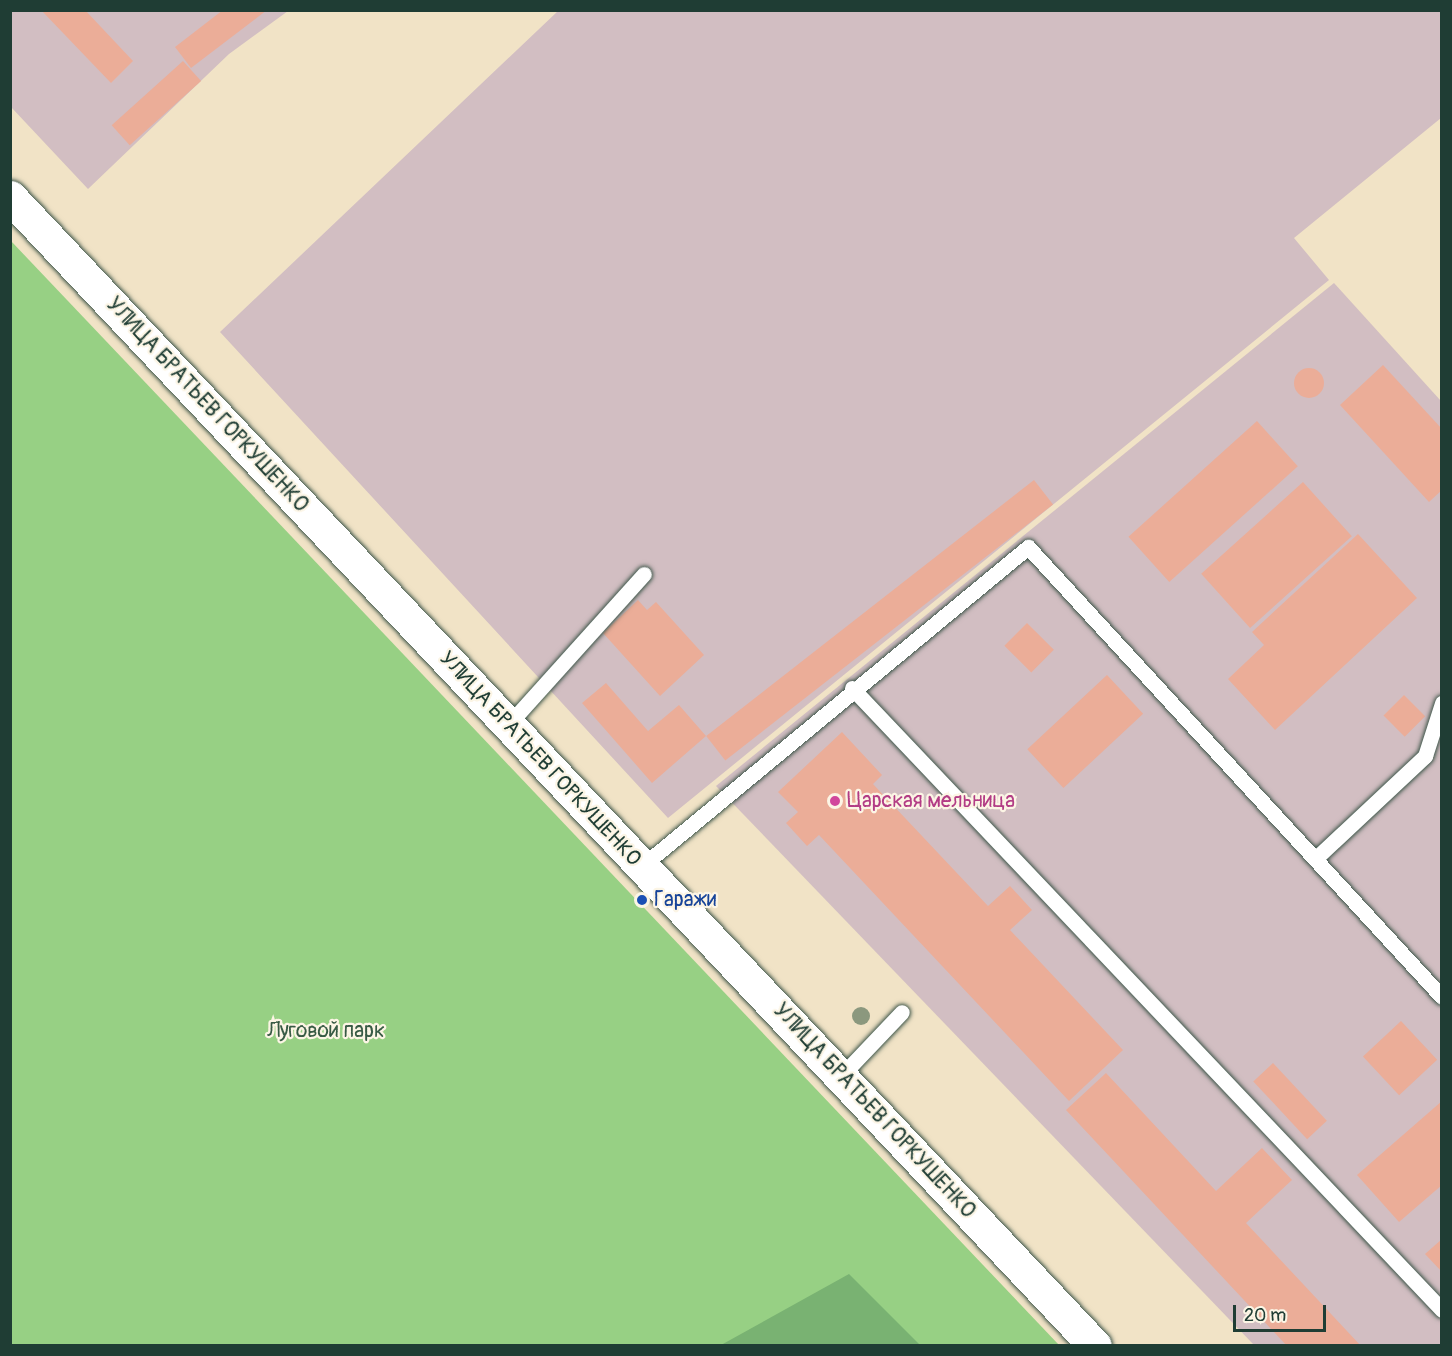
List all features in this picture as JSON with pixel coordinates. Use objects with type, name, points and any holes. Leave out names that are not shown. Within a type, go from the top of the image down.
[{"type":"street","name":"УЛИЦА БРАТЬЕВ ГОРКУШЕНКО","points":[[10,197],[1095,1346]]},
{"type":"lane","points":[[642,866],[852,688],[1028,547],[1442,997]]},
{"type":"lane","points":[[507,725],[644,574]]},
{"type":"lane","points":[[852,688],[1442,1310]]},
{"type":"lane","points":[[1315,859],[1425,756],[1442,703]]},
{"type":"lane","points":[[841,1076],[902,1012]]},
{"type":"shaded area","points":[[11,11],[288,11],[229,54],[88,189],[11,107]]},
{"type":"shaded area","points":[[558,11],[1441,11],[1441,118],[1294,238],[1329,280],[668,818],[220,332]]},
{"type":"shaded area","points":[[1334,283],[1441,401],[1441,1345],[1254,1345],[716,786]]},
{"type":"green space","name":"Луговой парк","points":[[11,241],[1059,1345],[11,1345]]},
{"type":"green space","points":[[849,1274],[920,1345],[721,1345]]},
{"type":"building","points":[[41,10],[85,10],[133,61],[111,83]]},
{"type":"building","points":[[223,10],[267,10],[191,68],[175,47]]},
{"type":"building","points":[[183,61],[201,81],[130,145],[112,125]]},
{"type":"building","points":[[1383,365],[1442,429],[1442,490],[1429,502],[1340,405]]},
{"type":"building","points":[[1309,368],[1315,369],[1323,377],[1323,389],[1315,397],[1309,398],[1303,397],[1295,389],[1294,383],[1295,377],[1303,369]]},
{"type":"building","points":[[1257,421],[1298,466],[1169,582],[1128,537]]},
{"type":"building","points":[[1034,480],[1053,504],[725,761],[706,736]]},
{"type":"building","points":[[1303,482],[1352,536],[1250,628],[1201,574]]},
{"type":"building","points":[[1358,534],[1417,598],[1275,730],[1228,679],[1264,645],[1252,632]]},
{"type":"building","points":[[638,600],[647,610],[656,602],[704,655],[660,696],[603,633]]},
{"type":"building","points":[[1027,623],[1054,650],[1031,672],[1004,646]]},
{"type":"building","points":[[1107,675],[1143,714],[1063,788],[1027,749]]},
{"type":"building","points":[[606,683],[648,731],[679,705],[706,736],[652,783],[582,703]]},
{"type":"building","points":[[1404,695],[1425,716],[1405,737],[1383,716]]},
{"type":"building","points":[[842,732],[882,775],[873,784],[988,906],[1010,886],[1032,910],[1010,930],[1123,1050],[1069,1101],[819,835],[807,846],[786,823],[798,812],[778,792]]},
{"type":"building","points":[[1401,1021],[1437,1060],[1399,1095],[1363,1056]]},
{"type":"building","points":[[1273,1063],[1327,1121],[1307,1139],[1253,1081]]},
{"type":"building","points":[[1106,1073],[1216,1191],[1262,1148],[1292,1180],[1246,1223],[1361,1346],[1287,1346],[1066,1110]]},
{"type":"building","points":[[1442,1101],[1442,1185],[1399,1222],[1357,1175]]},
{"type":"building","points":[[1442,1239],[1442,1272],[1425,1254]]},
{"type":"place","name":"Царская мельница","points":[[835,801]]},
{"type":"place","name":"Гаражи","points":[[642,900]]}]
